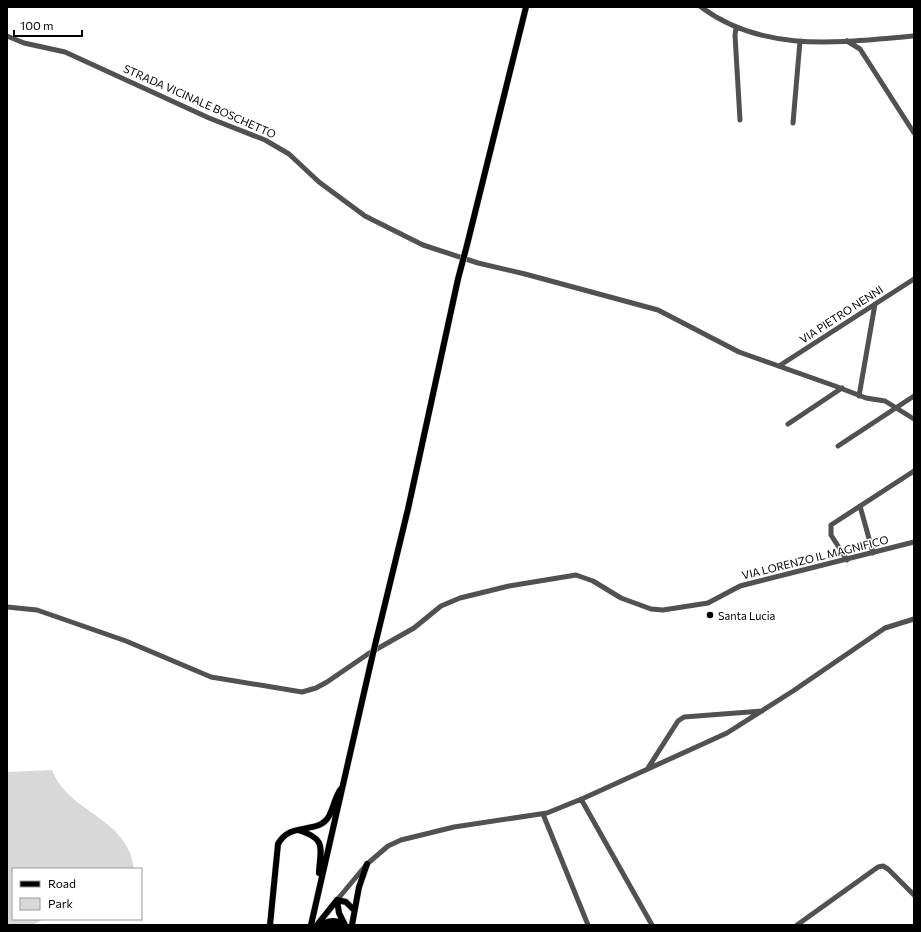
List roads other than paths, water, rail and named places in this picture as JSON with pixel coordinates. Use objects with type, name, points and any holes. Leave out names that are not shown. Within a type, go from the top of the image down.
[{"type":"main road","points":[[310,925],[408,509],[458,279],[526,7]]},
{"type":"main road","points":[[270,925],[278,844],[281,838],[288,832],[319,825],[327,819],[336,796],[342,788]]},
{"type":"main road","points":[[297,829],[316,838],[321,846],[319,885]]},
{"type":"main road","points":[[352,925],[359,887],[367,864]]},
{"type":"main road","points":[[337,900],[346,902],[354,910]]},
{"type":"main road","points":[[337,900],[339,913],[345,925]]},
{"type":"main road","points":[[318,925],[337,900]]},
{"type":"main road","points":[[318,925],[327,921],[336,920],[345,925]]},
{"type":"street","points":[[701,7],[736,28],[762,37],[800,41],[914,36]]},
{"type":"street","points":[[736,28],[735,35],[740,120]]},
{"type":"street","name":"STRADA VICINALE BOSCHETTO","points":[[7,36],[24,42],[65,52],[209,118],[272,144],[288,154],[338,198],[365,216],[402,236],[439,252],[658,310],[739,352],[842,388],[859,396],[885,401],[914,419]]},
{"type":"street","points":[[860,49],[868,39]]},
{"type":"street","points":[[847,40],[860,49],[914,133]]},
{"type":"street","points":[[793,123],[800,41]]},
{"type":"street","name":"VIA PIETRO NENNI","points":[[780,366],[914,278]]},
{"type":"street","points":[[859,396],[875,304]]},
{"type":"street","points":[[788,424],[842,388]]},
{"type":"street","points":[[838,446],[914,396]]},
{"type":"street","points":[[847,560],[831,535],[831,525],[914,471]]},
{"type":"street","points":[[860,506],[873,553]]},
{"type":"street","name":"VIA LORENZO IL MAGNIFICO","points":[[7,607],[32,609],[45,612],[126,641],[211,677],[302,692],[316,688],[327,682],[368,654],[414,628],[441,606],[450,601],[509,586],[576,575],[593,581],[622,598],[650,609],[663,610],[708,603],[740,586],[914,542]]},
{"type":"street","points":[[337,900],[367,864],[383,849],[401,840],[454,827],[543,814],[581,799],[727,733],[763,711],[878,632],[894,624],[914,619]]},
{"type":"street","points":[[648,768],[678,721],[684,717],[763,711]]},
{"type":"street","points":[[581,799],[652,925]]},
{"type":"street","points":[[543,814],[588,925]]},
{"type":"street","points":[[797,925],[878,866],[883,866],[888,869],[914,895]]},
{"type":"place","name":"Santa Lucia","points":[[710,615]]}]
